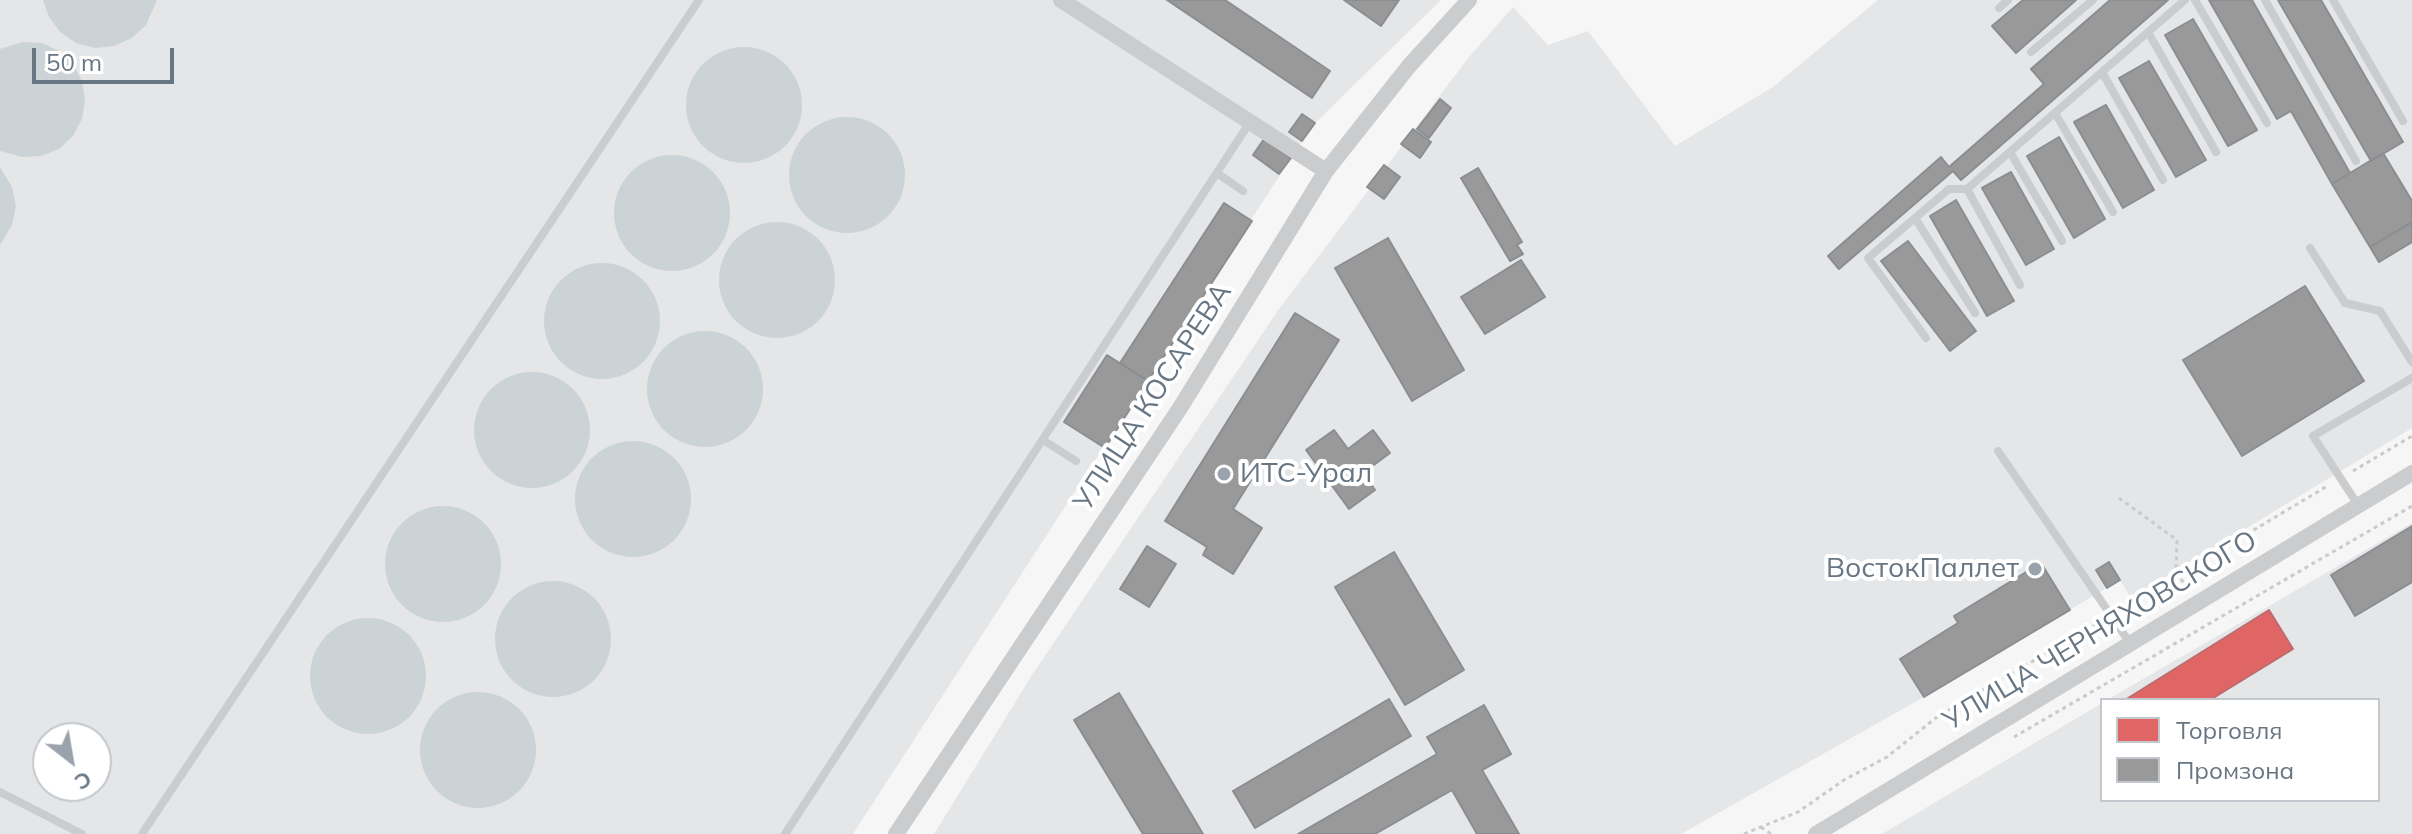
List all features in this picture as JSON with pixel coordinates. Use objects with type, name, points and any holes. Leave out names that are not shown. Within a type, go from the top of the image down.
[{"type":"street","points":[[1061,0],[1326,171]]},
{"type":"street","name":"УЛИЦА КОСАРЕВА","points":[[896,834],[1180,408],[1326,171],[1409,66],[1469,0]]},
{"type":"street","name":"УЛИЦА ЧЕРНЯХОВСКОГО","points":[[1816,834],[2412,473]]},
{"type":"lane","points":[[142,834],[699,0]]},
{"type":"lane","points":[[1999,8],[2008,0]]},
{"type":"lane","points":[[2031,52],[2093,0]]},
{"type":"lane","points":[[1926,338],[1868,258],[1949,189],[1967,189],[2185,0]]},
{"type":"lane","points":[[2195,0],[2267,123]]},
{"type":"lane","points":[[2265,0],[2356,161]]},
{"type":"lane","points":[[2333,0],[2403,121]]},
{"type":"lane","points":[[2148,32],[2216,152]]},
{"type":"lane","points":[[2102,72],[2163,180]]},
{"type":"lane","points":[[2055,113],[2113,212]]},
{"type":"lane","points":[[785,834],[1250,122]]},
{"type":"lane","points":[[2010,152],[2062,241]]},
{"type":"lane","points":[[1217,173],[1243,191]]},
{"type":"lane","points":[[1967,189],[2020,285]]},
{"type":"lane","points":[[1915,218],[1975,313]]},
{"type":"lane","points":[[2310,248],[2345,303],[2380,311],[2412,362]]},
{"type":"lane","points":[[2358,505],[2313,436],[2412,378]]},
{"type":"lane","points":[[1043,440],[1076,461]]},
{"type":"lane","points":[[1998,451],[2130,643]]},
{"type":"lane","points":[[0,792],[82,834]]},
{"type":"path","points":[[1744,834],[1798,812],[1844,780],[1887,757],[1937,717],[2412,436]]},
{"type":"path","points":[[2119,498],[2177,540],[2176,571],[2197,603]]},
{"type":"path","points":[[2014,736],[2412,506]]},
{"type":"path","points":[[1761,827],[1771,834]]},
{"type":"shaded area","points":[[0,0],[1441,0],[1315,123],[1302,141],[853,834],[0,834]]},
{"type":"shaded area","points":[[43,0],[157,0],[146,25],[132,38],[114,46],[95,48],[76,43],[60,32],[49,17]]},
{"type":"shaded area","points":[[1878,0],[2023,0],[1993,26],[2016,53],[2076,0],[2110,0],[2031,69],[2044,84],[1949,167],[1941,158],[1828,255],[1839,269],[1953,171],[1961,179],[2168,0],[2209,0],[2291,111],[2333,183],[2350,173],[2252,0],[2278,0],[2371,161],[2403,142],[2321,0],[2412,0],[2412,428],[2131,598],[2120,580],[1924,697],[1681,834],[934,834],[1032,675],[1279,309],[1469,57],[1513,7],[1548,45],[1588,31],[1675,146],[1773,87]],"holes":[[[2193,19],[2257,130],[2229,146],[2165,35]],[[2149,61],[2206,160],[2176,177],[2119,78]],[[2106,105],[2154,190],[2123,208]],[[2058,138],[2105,219],[2074,238],[2027,156]],[[2011,172],[2054,248],[2026,264],[1983,187]],[[1956,201],[2013,300],[1987,315],[1930,216]],[[1908,241],[1976,331],[1950,351],[1882,261]]]},
{"type":"shaded area","points":[[23,42],[42,43],[59,51],[73,64],[82,81],[85,100],[82,119],[73,136],[59,149],[41,156],[22,157],[0,151],[0,49]]},
{"type":"shaded area","points":[[744,47],[766,52],[785,64],[797,83],[802,105],[797,127],[785,146],[766,158],[744,163],[722,158],[703,146],[691,127],[686,105],[691,83],[703,64],[722,52]]},
{"type":"shaded area","points":[[847,117],[869,122],[888,134],[900,153],[905,175],[900,197],[888,216],[869,228],[847,233],[825,228],[806,216],[794,197],[789,175],[794,153],[806,134],[825,122]]},
{"type":"shaded area","points":[[672,155],[694,160],[713,172],[725,191],[730,213],[725,235],[713,254],[694,266],[672,271],[650,266],[631,254],[619,235],[614,213],[619,191],[631,172],[650,160]]},
{"type":"shaded area","points":[[0,167],[12,187],[16,206],[12,225],[0,245]]},
{"type":"shaded area","points":[[777,222],[799,227],[818,239],[830,258],[835,280],[830,302],[818,321],[799,333],[777,338],[755,333],[736,321],[724,302],[719,280],[724,258],[736,239],[755,227]]},
{"type":"shaded area","points":[[602,263],[624,268],[643,280],[655,299],[660,321],[655,343],[643,362],[624,374],[602,379],[580,374],[561,362],[549,343],[544,321],[549,299],[561,280],[580,268]]},
{"type":"shaded area","points":[[705,331],[727,336],[746,348],[758,367],[763,389],[758,411],[746,430],[727,442],[705,447],[683,442],[664,430],[652,411],[647,389],[652,367],[664,348],[683,336]]},
{"type":"shaded area","points":[[532,372],[554,377],[573,389],[585,408],[590,430],[585,452],[573,471],[554,483],[532,488],[510,483],[491,471],[479,452],[474,430],[479,408],[491,389],[510,377]]},
{"type":"shaded area","points":[[633,441],[655,446],[674,458],[686,477],[691,499],[686,521],[674,540],[655,552],[633,557],[611,552],[592,540],[580,521],[575,499],[580,477],[592,458],[611,446]]},
{"type":"shaded area","points":[[443,506],[465,511],[484,523],[496,542],[501,564],[496,586],[484,605],[465,617],[443,622],[421,617],[402,605],[390,586],[385,564],[390,542],[402,523],[421,511]]},
{"type":"shaded area","points":[[2412,523],[2412,834],[1882,834],[2100,704],[2100,802],[2380,802],[2380,698],[2110,698]]},
{"type":"shaded area","points":[[553,581],[575,586],[594,598],[606,617],[611,639],[606,661],[594,680],[575,692],[553,697],[531,692],[512,680],[500,661],[495,639],[500,617],[512,598],[531,586]]},
{"type":"shaded area","points":[[368,618],[390,623],[409,635],[421,654],[426,676],[421,698],[409,717],[390,729],[368,734],[346,729],[327,717],[315,698],[310,676],[315,654],[327,635],[346,623]]},
{"type":"shaded area","points":[[478,692],[500,697],[519,709],[531,728],[536,750],[531,772],[519,791],[500,803],[478,808],[456,803],[437,791],[425,772],[420,750],[425,728],[437,709],[456,697]]},
{"type":"building: Торговля","points":[[2269,610],[2293,649],[2213,698],[2128,698]]},
{"type":"building: Промзона","points":[[1167,0],[1225,0],[1330,71],[1312,98]]},
{"type":"building: Промзона","points":[[1344,0],[1399,0],[1381,26]]},
{"type":"building: Промзона","points":[[2023,0],[2076,0],[2016,53],[1992,26]]},
{"type":"building: Промзона","points":[[2110,0],[2168,0],[1961,180],[1953,171],[1839,269],[1828,256],[1941,157],[1949,167],[2044,84],[2031,69]]},
{"type":"building: Промзона","points":[[2209,0],[2252,0],[2350,173],[2332,184],[2291,111],[2277,119]]},
{"type":"building: Промзона","points":[[2278,0],[2321,0],[2403,142],[2371,161]]},
{"type":"building: Промзона","points":[[2193,19],[2257,130],[2228,146],[2165,35]]},
{"type":"building: Промзона","points":[[2149,61],[2206,160],[2176,177],[2119,78]]},
{"type":"building: Промзона","points":[[1440,99],[1451,108],[1429,138],[1417,129]]},
{"type":"building: Промзона","points":[[2106,105],[2154,190],[2123,208],[2074,122]]},
{"type":"building: Промзона","points":[[1302,114],[1315,123],[1302,141],[1289,132]]},
{"type":"building: Промзона","points":[[1413,129],[1431,142],[1420,158],[1401,144]]},
{"type":"building: Промзона","points":[[2059,137],[2105,219],[2074,238],[2027,156]]},
{"type":"building: Промзона","points":[[1264,139],[1291,158],[1279,174],[1253,155]]},
{"type":"building: Промзона","points":[[2383,153],[2412,201],[2412,222],[2370,247],[2332,184]]},
{"type":"building: Промзона","points":[[1384,165],[1400,177],[1384,199],[1367,187]]},
{"type":"building: Промзона","points":[[1478,168],[1522,242],[1517,245],[1523,254],[1510,261],[1461,178]]},
{"type":"building: Промзона","points":[[2011,172],[2054,249],[2026,265],[1982,188]]},
{"type":"building: Промзона","points":[[1956,200],[2014,301],[1987,316],[1930,216]]},
{"type":"building: Промзона","points":[[1224,203],[1252,221],[1148,381],[1120,363]]},
{"type":"building: Промзона","points":[[2412,222],[2412,242],[2379,262],[2370,247]]},
{"type":"building: Промзона","points":[[1388,238],[1464,370],[1412,401],[1335,268]]},
{"type":"building: Промзона","points":[[1908,241],[1976,331],[1950,351],[1881,261]]},
{"type":"building: Промзона","points":[[1521,260],[1545,297],[1485,334],[1461,297]]},
{"type":"building: Промзона","points":[[2305,286],[2364,381],[2242,456],[2183,360]]},
{"type":"building: Промзона","points":[[1295,313],[1339,340],[1233,509],[1262,528],[1233,574],[1203,555],[1207,547],[1165,521]]},
{"type":"building: Промзона","points":[[1107,355],[1148,381],[1105,448],[1064,422]]},
{"type":"building: Промзона","points":[[1334,430],[1348,449],[1373,430],[1390,453],[1363,473],[1375,490],[1349,509],[1306,450]]},
{"type":"building: Промзона","points":[[2412,526],[2412,582],[2355,616],[2331,575]]},
{"type":"building: Промзона","points":[[1147,546],[1176,564],[1149,607],[1120,589]]},
{"type":"building: Промзона","points":[[1394,552],[1464,670],[1405,705],[1335,587]]},
{"type":"building: Промзона","points":[[2109,562],[2120,580],[2107,588],[2096,570]]},
{"type":"building: Промзона","points":[[2041,563],[2070,610],[1924,697],[1900,659],[1958,623],[1954,616]]},
{"type":"building: Промзона","points":[[1119,693],[1203,834],[1143,834],[1074,720]]},
{"type":"building: Промзона","points":[[1389,699],[1411,736],[1255,828],[1233,791]]},
{"type":"building: Промзона","points":[[1484,705],[1511,754],[1482,770],[1519,834],[1477,834],[1452,790],[1375,834],[1298,834],[1437,754],[1427,737]]},
{"type":"place","name":"ИТС-Урал","points":[[1224,474]]},
{"type":"place","name":"ВостокПаллет","points":[[2035,569]]}]
